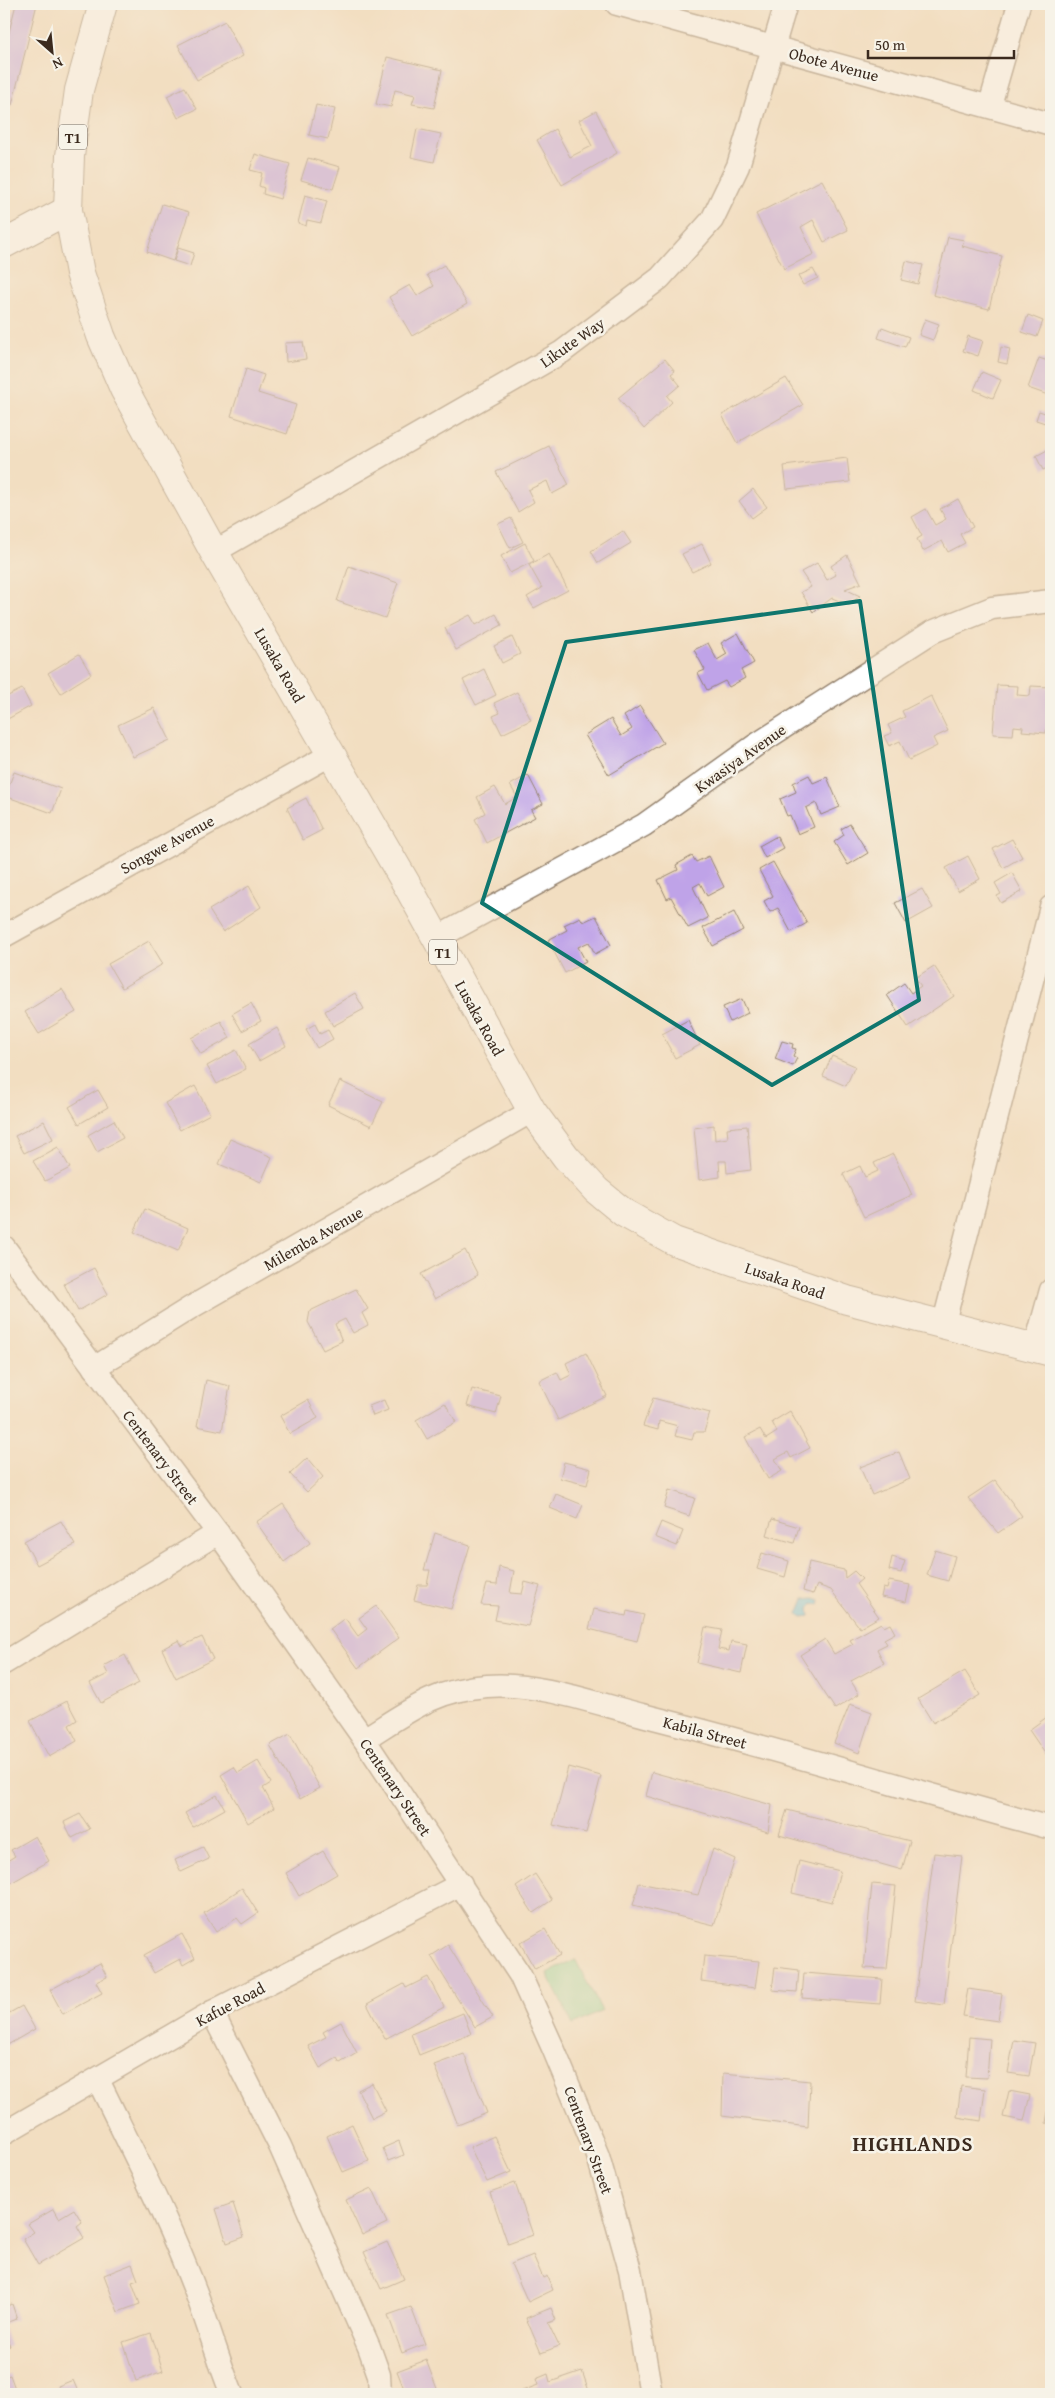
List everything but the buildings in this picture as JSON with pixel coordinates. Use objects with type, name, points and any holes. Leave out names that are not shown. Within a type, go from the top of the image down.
[{"type":"main road","name":"T1","points":[[68,210],[70,156],[79,90],[103,4]]},
{"type":"main road","points":[[4,244],[68,210]]},
{"type":"main road","name":"Lusaka Road","points":[[68,210],[80,273],[101,336],[124,389],[214,552],[332,754],[532,1111],[566,1157],[596,1190],[624,1213],[674,1241],[847,1300],[1043,1350]]},
{"type":"street","name":"Obote Avenue","points":[[617,4],[1051,124]]},
{"type":"street","name":"Likute Way","points":[[214,552],[562,352],[660,278],[712,220],[738,166],[786,4]]},
{"type":"street","points":[[990,106],[1019,4]]},
{"type":"street","name":"Kwasiya Avenue","points":[[435,939],[644,825],[756,746],[932,632],[992,608],[1051,602]]},
{"type":"street","name":"Songwe Avenue","points":[[4,936],[332,754]]},
{"type":"street","points":[[943,1326],[1051,908]]},
{"type":"street","name":"Milemba Avenue","points":[[94,1368],[190,1308],[532,1111]]},
{"type":"street","name":"Centenary Street","points":[[4,1247],[218,1534],[364,1739],[520,1975],[554,2048],[598,2156],[630,2270],[651,2394]]},
{"type":"street","points":[[1043,1350],[1051,1290]]},
{"type":"street","points":[[4,1663],[218,1534]]},
{"type":"street","name":"Kabila Street","points":[[364,1739],[420,1704],[447,1691],[488,1685],[541,1690],[698,1729],[1051,1828]]},
{"type":"street","name":"Kafue Road","points":[[4,2132],[98,2080],[212,2012],[461,1884]]},
{"type":"street","points":[[212,2012],[280,2146],[369,2347],[379,2375],[380,2394]]},
{"type":"street","points":[[98,2080],[163,2216],[198,2298],[219,2362],[232,2394]]},
{"type":"highlighted area","points":[[860,601],[919,1000],[772,1085],[482,903],[566,642]]},
{"type":"green space","points":[[575,1959],[602,2011],[573,2025],[547,1974]]},
{"type":"water","points":[[814,1598],[820,1600],[819,1605],[813,1603],[809,1609],[810,1616],[802,1617],[798,1614],[804,1599]]},
{"type":"district","name":"HIGHLANDS","points":[[913,2143]]}]
